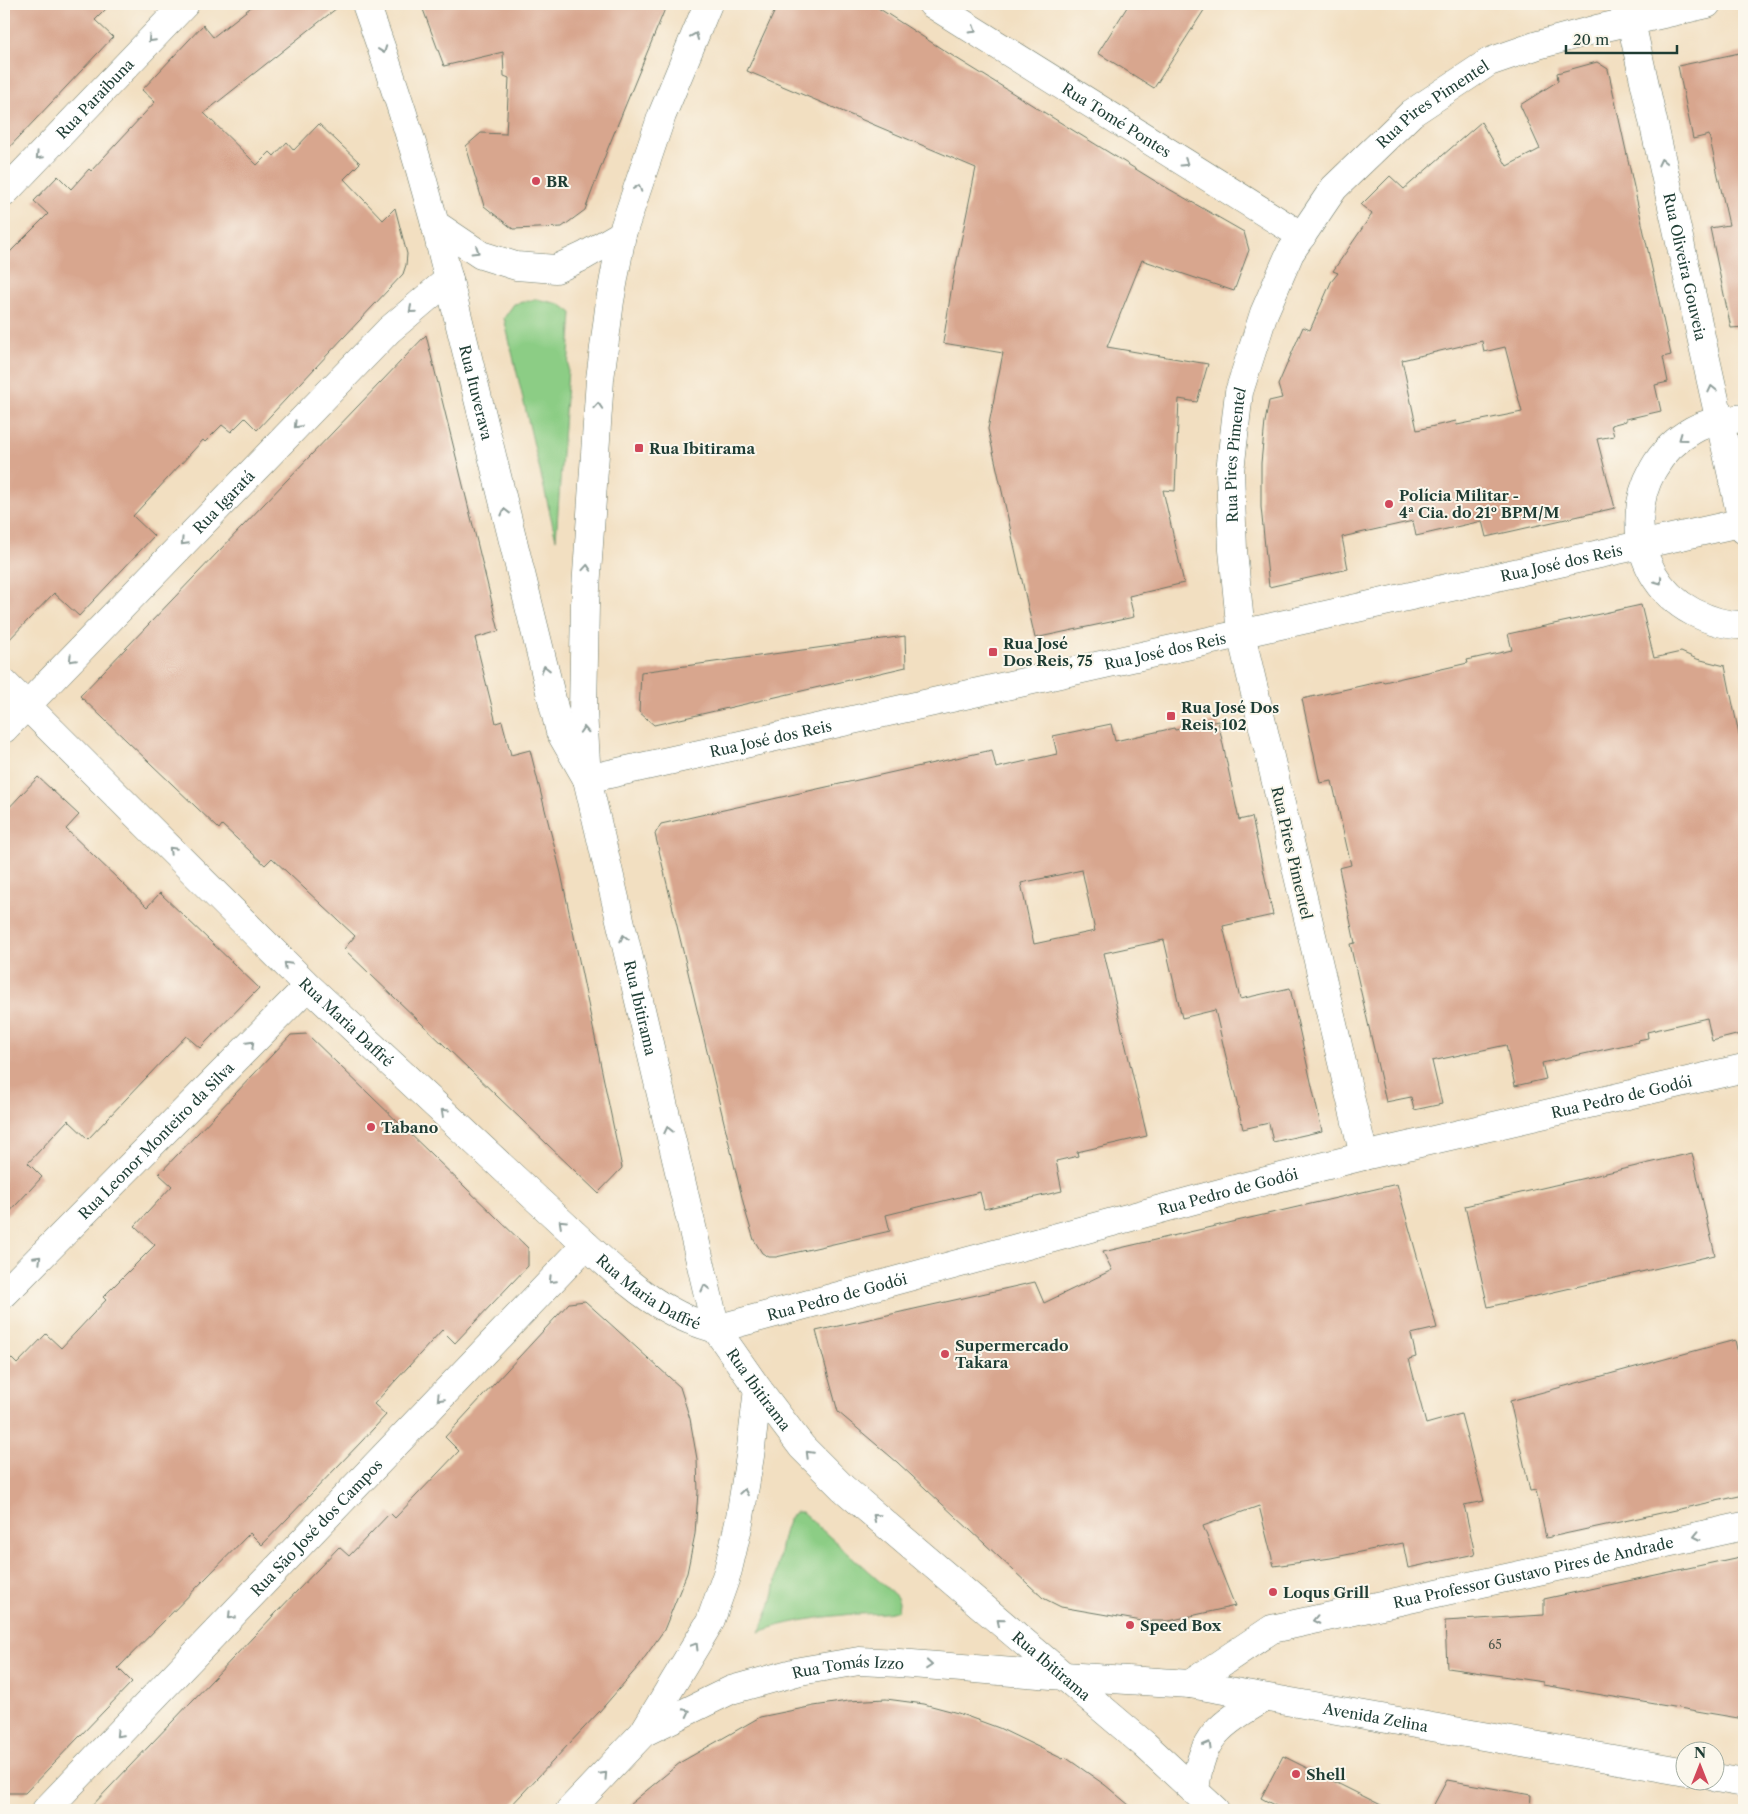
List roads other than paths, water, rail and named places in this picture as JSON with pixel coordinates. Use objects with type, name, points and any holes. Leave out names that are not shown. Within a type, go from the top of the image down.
[{"type":"street","name":"Rua Paraibuna","points":[[4,193],[185,4]]},
{"type":"street","name":"Rua Ituverava","points":[[366,4],[391,72],[410,132],[435,224],[560,732],[587,779]]},
{"type":"street","name":"Rua Ibitirama","points":[[708,4],[662,115],[622,234],[610,301],[600,379],[584,604],[583,711],[587,779],[716,1329],[802,1447],[843,1488],[1146,1745],[1215,1810]]},
{"type":"street","name":"Rua Tomé Pontes","points":[[932,4],[1302,236]]},
{"type":"street","name":"Rua Pires Pimentel","points":[[1364,1156],[1241,634],[1232,550],[1230,470],[1239,392],[1264,313],[1290,253],[1334,188],[1412,113],[1489,62],[1538,45],[1597,29],[1629,13],[1707,4]]},
{"type":"street","name":"Rua Oliveira Gouveia","points":[[1629,13],[1732,419],[1744,524]]},
{"type":"street","points":[[435,224],[481,255],[516,266],[556,269],[584,256],[622,234]]},
{"type":"street","name":"Rua Igaratá","points":[[4,729],[389,330],[449,278]]},
{"type":"street","points":[[1732,419],[1693,430],[1670,447],[1653,469],[1642,495],[1638,518],[1641,545],[1648,564],[1660,585],[1681,606],[1707,619],[1744,625]]},
{"type":"street","name":"Rua José dos Reis","points":[[587,779],[1641,545],[1744,524]]},
{"type":"street","name":"Rua Maria Daffré","points":[[4,683],[308,986],[586,1245],[617,1273],[667,1310],[691,1322],[716,1329]]},
{"type":"street","name":"Rua Leonor Monteiro da Silva","points":[[4,1294],[308,986]]},
{"type":"street","name":"Rua Pedro de Godói","points":[[716,1329],[1364,1156],[1744,1068]]},
{"type":"street","name":"Rua São José dos Campos","points":[[46,1810],[586,1245]]},
{"type":"street","name":"Rua Tomás Izzo","points":[[573,1810],[643,1733],[710,1622],[727,1574],[739,1523],[749,1464],[758,1389]]},
{"type":"street","name":"Rua Professor Gustavo Pires de Andrade","points":[[1190,1684],[1272,1629],[1744,1526]]},
{"type":"street","name":"Rua Tomás Izzo","points":[[643,1733],[731,1690],[800,1670],[859,1661],[899,1662],[1064,1676]]},
{"type":"street","name":"Avenida Zelina","points":[[1064,1676],[1190,1684],[1676,1770]]},
{"type":"street","points":[[1195,1791],[1198,1769],[1207,1743],[1219,1728],[1236,1715],[1265,1698]]},
{"type":"street","points":[[1726,1780],[1744,1783]]},
{"type":"place","name":"BR","points":[[536,181]]},
{"type":"place","name":"Rua Ibitirama","points":[[639,448]]},
{"type":"place","name":"Polícia Militar - 4ª Cia. do 21º BPM/M","points":[[1389,504]]},
{"type":"place","name":"Rua José Dos Reis, 75","points":[[993,652]]},
{"type":"place","name":"Rua José Dos Reis, 102","points":[[1171,716]]},
{"type":"place","name":"Tabano","points":[[371,1127]]},
{"type":"place","name":"Supermercado Takara","points":[[945,1354]]},
{"type":"place","name":"Loqus Grill","points":[[1273,1592]]},
{"type":"place","name":"Speed Box","points":[[1130,1625]]},
{"type":"place","name":"Shell","points":[[1296,1774]]}]
